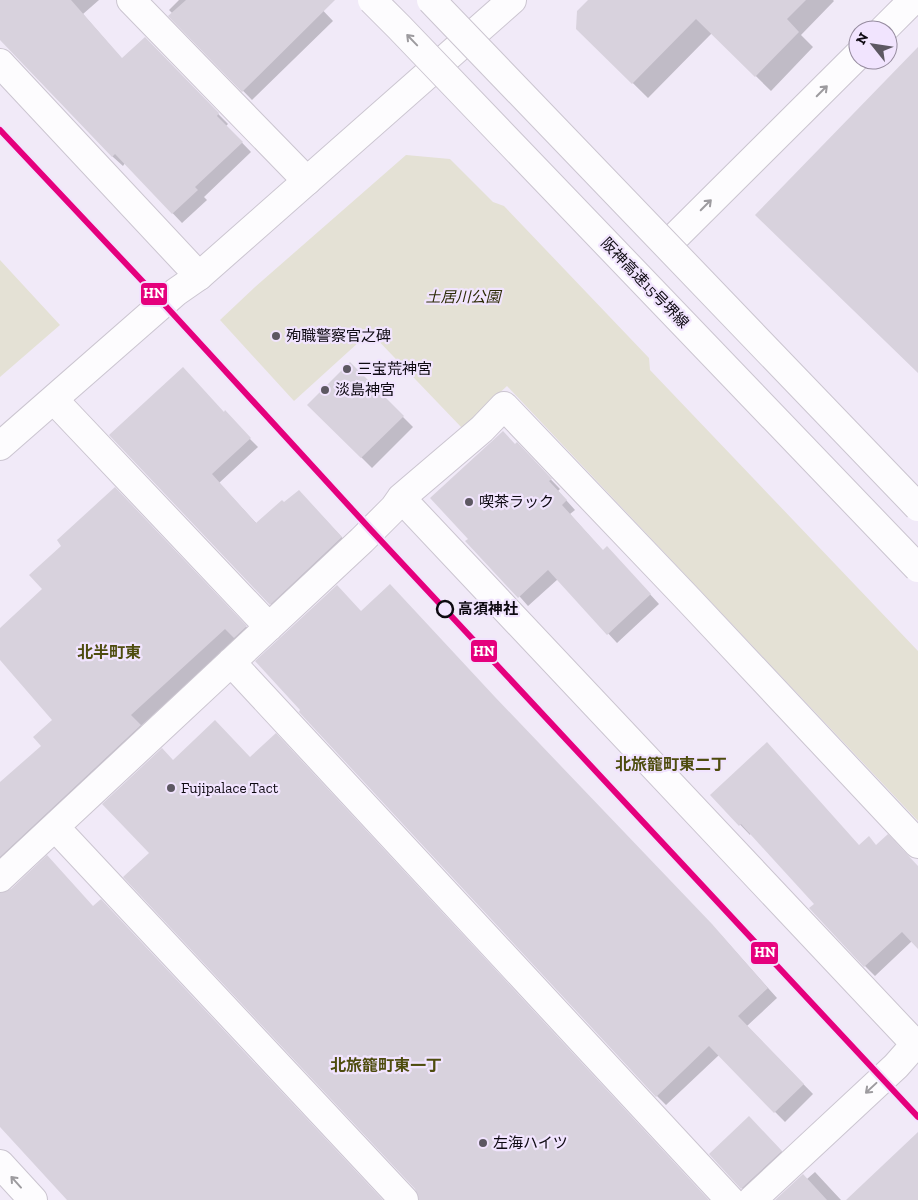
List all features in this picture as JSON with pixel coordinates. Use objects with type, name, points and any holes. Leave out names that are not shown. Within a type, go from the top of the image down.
[{"type":"main road","points":[[131,0],[307,181]]},
{"type":"main road","name":"阪神高速15号堺線","points":[[372,0],[918,568]]},
{"type":"main road","points":[[431,0],[918,507]]},
{"type":"main road","points":[[0,446],[176,292],[199,276],[512,0]]},
{"type":"main road","points":[[890,20],[903,3]]},
{"type":"main road","points":[[473,36],[672,240],[918,499]]},
{"type":"main road","points":[[0,63],[199,276]]},
{"type":"main road","points":[[672,240],[848,65]]},
{"type":"main road","points":[[432,70],[918,580]]},
{"type":"main road","points":[[54,400],[269,627]]},
{"type":"main road","points":[[0,878],[269,627],[394,508],[401,498],[482,429],[504,406],[918,844]]},
{"type":"main road","points":[[401,498],[917,1044],[896,1066],[752,1200]]},
{"type":"main road","points":[[231,662],[730,1200]]},
{"type":"main road","points":[[55,827],[404,1200]]},
{"type":"main road","points":[[0,1164],[33,1200]]},
{"type":"green space","name":"土居川公園","points":[[406,155],[450,159],[493,202],[504,206],[649,358],[650,370],[918,651],[918,821],[507,386],[462,428],[370,332],[294,401],[220,320]]},
{"type":"green space","points":[[0,260],[60,325],[0,377]]},
{"type":"building","points":[[0,0],[71,0],[122,58],[145,37],[219,113],[217,116],[243,142],[195,187],[198,190],[172,214],[115,154],[112,157],[0,40]]},
{"type":"building","points":[[186,0],[335,0],[242,92],[168,16]]},
{"type":"building","points":[[588,0],[806,0],[787,19],[799,32],[755,77],[696,19],[632,84],[576,29],[577,11]]},
{"type":"building","points":[[918,47],[918,373],[755,215],[896,70],[898,70],[898,68]]},
{"type":"building","points":[[350,362],[404,416],[361,458],[307,405]]},
{"type":"building","points":[[183,367],[224,412],[225,410],[251,438],[212,474],[256,523],[282,500],[284,502],[299,490],[342,537],[270,605],[109,435]]},
{"type":"building","points":[[503,431],[515,444],[517,442],[552,479],[549,481],[567,500],[562,505],[603,550],[607,546],[651,594],[607,635],[548,570],[518,598],[465,541],[468,539],[430,498]]},
{"type":"building","points":[[115,487],[247,626],[234,638],[225,629],[131,715],[141,725],[0,857],[0,782],[41,746],[33,737],[52,720],[0,660],[0,628],[42,589],[29,575],[61,546],[57,540]]},
{"type":"building","points":[[390,584],[712,924],[768,988],[738,1016],[804,1084],[774,1113],[709,1046],[656,1097],[299,712],[300,710],[255,661],[337,585],[361,611]]},
{"type":"building","points":[[215,720],[250,757],[276,733],[709,1200],[419,1200],[415,1189],[123,877],[149,853],[102,804],[162,748],[173,760]]},
{"type":"building","points":[[767,742],[859,845],[869,836],[876,845],[888,834],[918,866],[918,949],[902,932],[864,967],[809,908],[814,904],[741,824],[739,826],[710,795]]},
{"type":"building","points":[[47,855],[93,906],[101,899],[383,1200],[67,1200],[0,1127],[0,893],[11,889]]},
{"type":"building","points":[[749,1116],[782,1151],[741,1189],[709,1154]]},
{"type":"building","points":[[918,1132],[918,1200],[846,1200]]},
{"type":"building","points":[[803,1174],[827,1200],[775,1200]]},
{"type":"transit line","name":"HN","points":[[0,130],[163,303],[371,530],[918,1117]]},
{"type":"place","name":"殉職警察官之碑","points":[[276,336]]},
{"type":"place","name":"三宝荒神宮","points":[[347,369]]},
{"type":"place","name":"淡島神宮","points":[[325,390]]},
{"type":"place","name":"喫茶ラック","points":[[469,502]]},
{"type":"place","name":"高須神社","points":[[445,609]]},
{"type":"place","name":"Fujipalace Tact","points":[[171,788]]},
{"type":"place","name":"左海ハイツ","points":[[483,1143]]},
{"type":"district","name":"北半町東","points":[[109,652]]},
{"type":"district","name":"北旅籠町東二丁","points":[[671,764]]},
{"type":"district","name":"北旅籠町東一丁","points":[[386,1065]]}]
